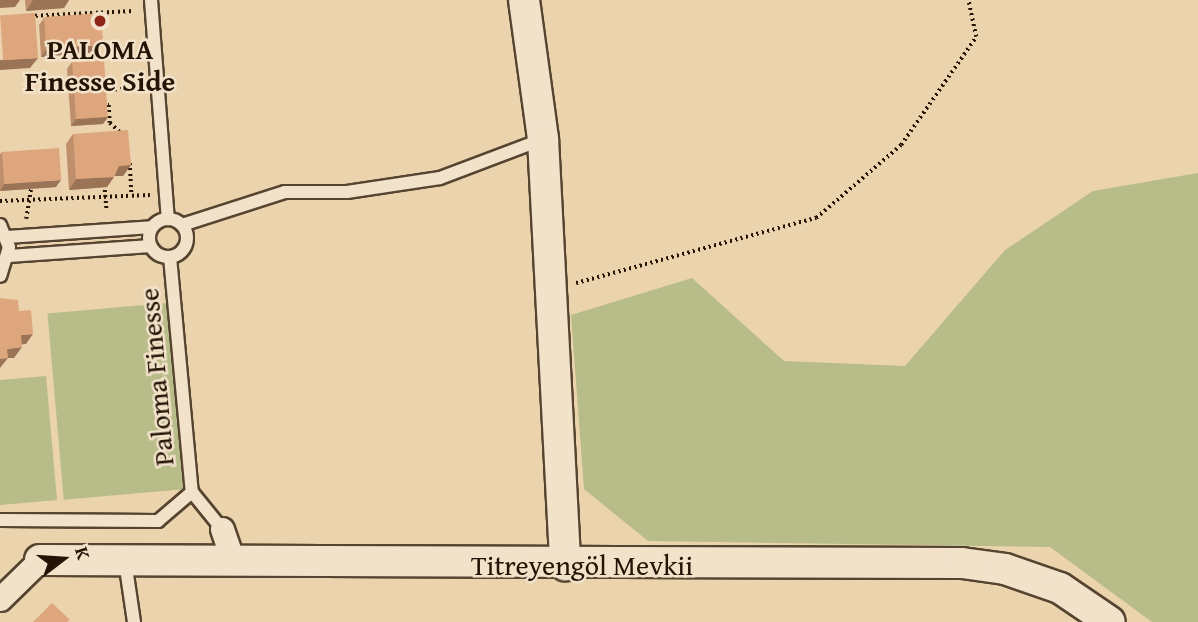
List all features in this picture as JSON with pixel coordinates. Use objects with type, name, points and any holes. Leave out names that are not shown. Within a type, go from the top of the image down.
[{"type":"street","points":[[524,0],[543,139],[565,565]]},
{"type":"street","points":[[222,529],[234,563]]},
{"type":"street","points":[[0,599],[40,560]]},
{"type":"street","name":"Titreyengöl Mevkii","points":[[40,560],[565,565],[962,563],[1005,569],[1060,588],[1110,622]]},
{"type":"lane","points":[[151,5],[168,219]]},
{"type":"lane","points":[[7,237],[152,227],[168,219],[182,225],[285,192],[347,192],[440,178],[543,139]]},
{"type":"lane","name":"Paloma Finesse","points":[[170,257],[185,247],[182,225]]},
{"type":"lane","points":[[0,226],[7,237],[9,256],[0,276]]},
{"type":"lane","name":"Paloma Finesse","points":[[151,246],[152,227]]},
{"type":"lane","name":"Paloma Finesse","points":[[9,256],[151,246],[170,257]]},
{"type":"lane","name":"Paloma Finesse","points":[[170,257],[192,492],[222,529]]},
{"type":"lane","name":"Paloma Finesse","points":[[0,520],[158,521],[192,492]]},
{"type":"lane","points":[[125,561],[134,622]]},
{"type":"path","points":[[552,289],[816,218],[901,145],[976,37],[968,0]]},
{"type":"path","points":[[23,17],[151,5]]},
{"type":"path","points":[[70,6],[71,23]]},
{"type":"path","points":[[99,91],[158,86]]},
{"type":"path","points":[[101,105],[109,104],[110,123],[128,140]]},
{"type":"path","points":[[129,151],[132,196]]},
{"type":"path","points":[[24,236],[31,187]]},
{"type":"path","points":[[105,190],[108,230]]},
{"type":"path","points":[[0,201],[29,203],[167,194]]},
{"type":"green space","points":[[1198,173],[1198,622],[1152,622],[1050,547],[648,541],[584,489],[571,315],[692,278],[784,361],[905,366],[1005,250],[1093,191]]},
{"type":"green space","points":[[167,303],[183,489],[64,500],[47,313]]},
{"type":"green space","points":[[46,376],[57,500],[0,505],[0,380]]},
{"type":"building","points":[[35,13],[38,58],[3,60],[0,15]]},
{"type":"building","points":[[101,13],[103,45],[46,49],[44,17]]},
{"type":"building","points":[[104,60],[108,117],[76,119],[72,62]]},
{"type":"building","points":[[128,130],[131,165],[119,166],[114,177],[76,179],[73,134]]},
{"type":"building","points":[[59,148],[61,180],[4,184],[2,152]]},
{"type":"building","points":[[0,298],[18,300],[19,311],[31,310],[33,334],[21,335],[22,347],[7,349],[8,358],[0,359]]},
{"type":"building","points":[[52,603],[70,620],[33,622]]},
{"type":"place","name":"PALOMA Finesse Side","points":[[100,21]]}]
